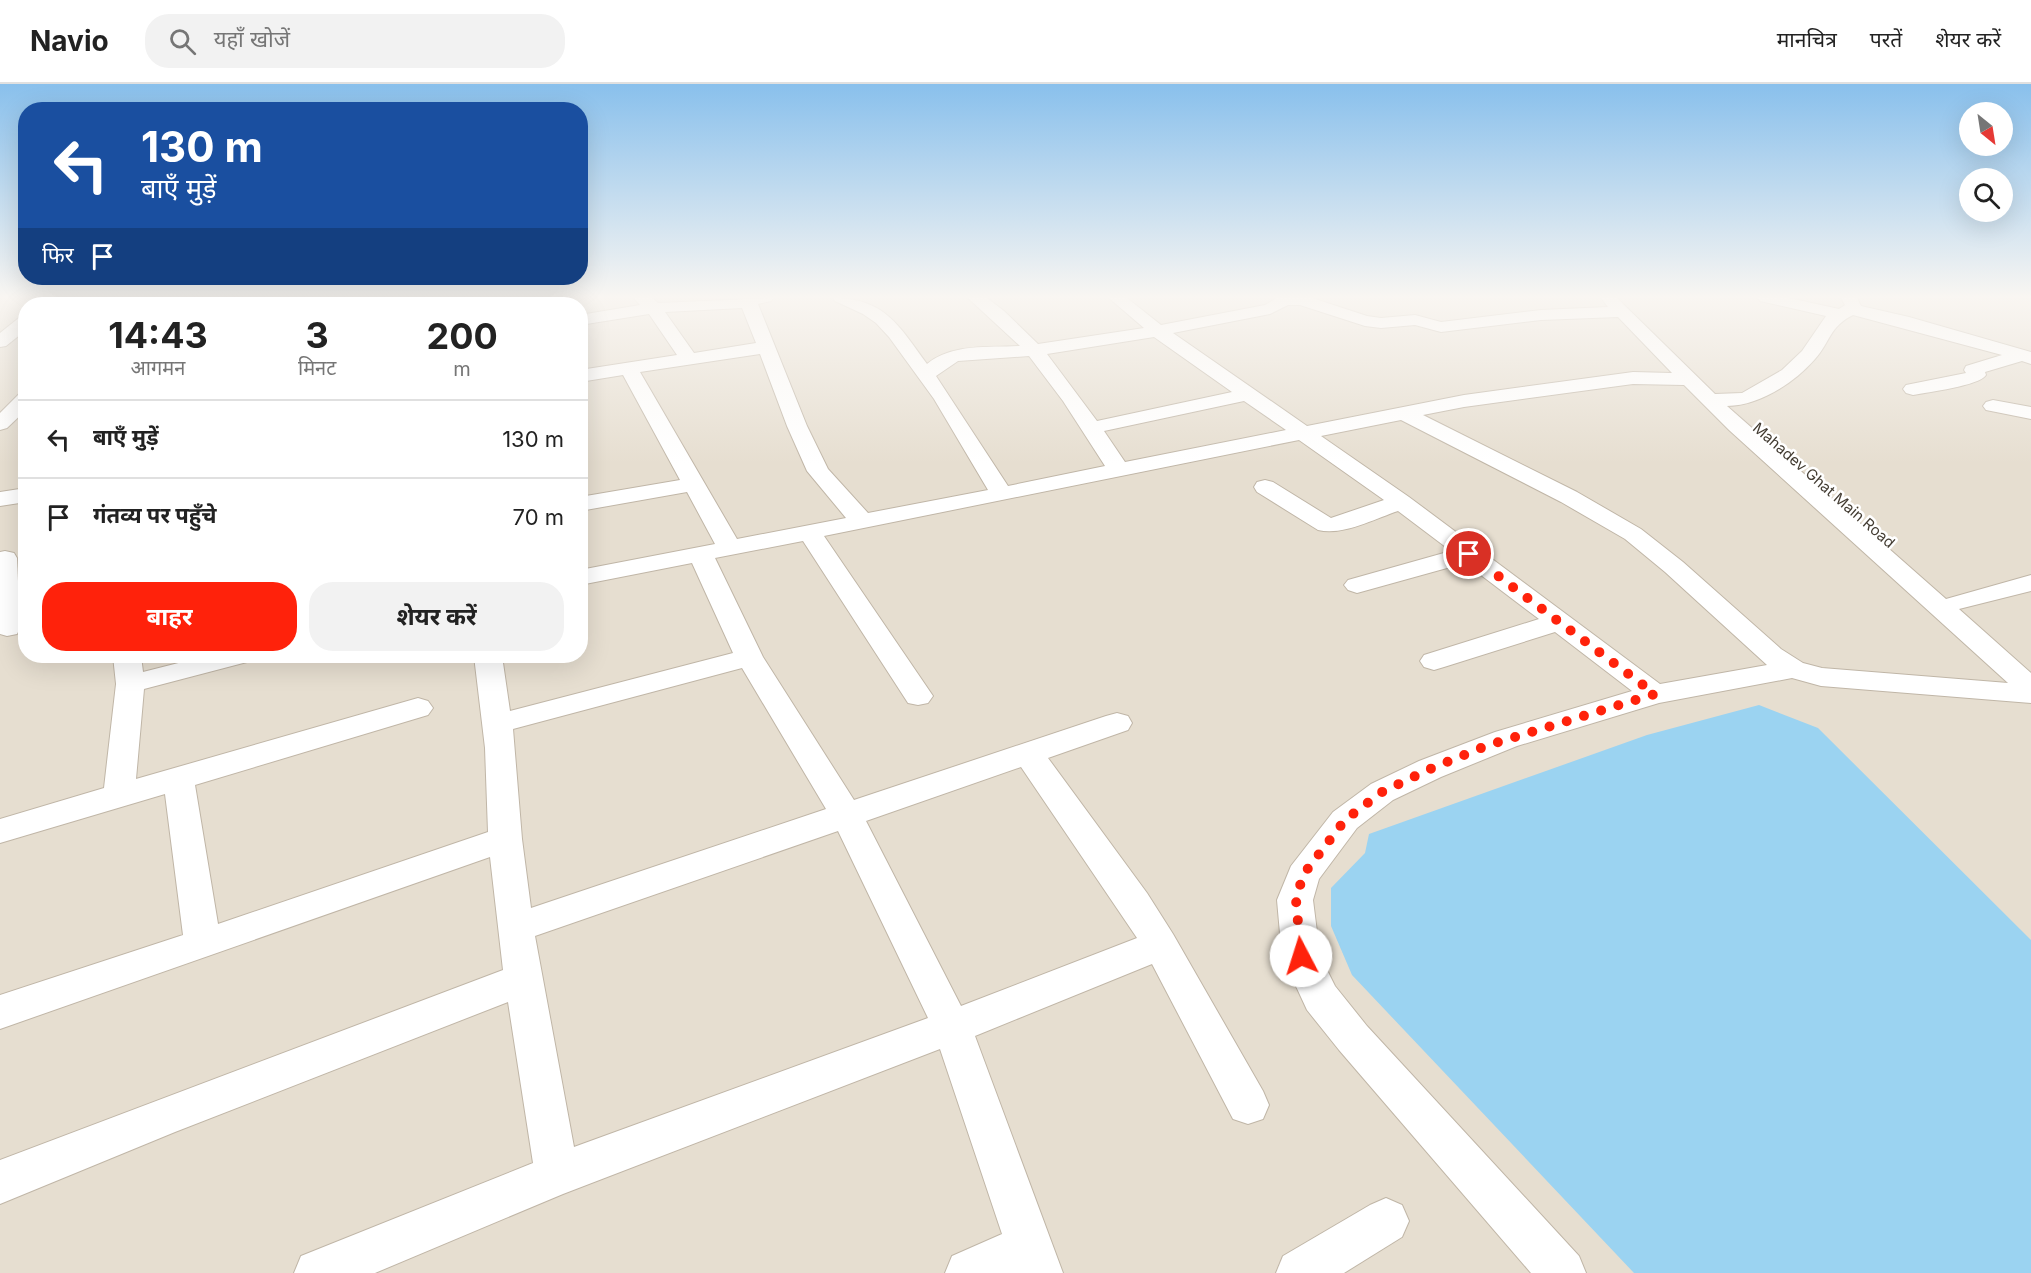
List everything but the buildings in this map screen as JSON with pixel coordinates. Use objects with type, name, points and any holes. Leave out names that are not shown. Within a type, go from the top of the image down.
[{"type":"street","points":[[685,353],[688,358]]},
{"type":"street","points":[[588,375],[720,353]]},
{"type":"street","points":[[769,353],[797,426],[818,471],[862,521]]},
{"type":"street","points":[[909,353],[944,398],[1001,493]]},
{"type":"street","points":[[926,376],[935,365],[955,357],[975,353]]},
{"type":"street","points":[[1035,353],[1061,384],[1118,469]]},
{"type":"street","points":[[1190,353],[1401,502],[1655,694]]},
{"type":"street","points":[[1665,353],[1689,379],[1719,400],[1736,426],[2031,688]]},
{"type":"street","name":"Mahadev Ghat Main Road","points":[[1670,353],[1719,400],[1766,437],[2031,668]]},
{"type":"street","points":[[1719,400],[1749,397],[1789,374],[1810,353]]},
{"type":"street","points":[[1913,389],[1972,377],[1977,375],[1973,370],[2025,357]]},
{"type":"street","points":[[629,369],[694,484],[749,657],[847,816],[952,1027],[1034,1259],[969,1273]]},
{"type":"street","points":[[588,576],[1118,469],[1306,435],[1403,413],[1492,397],[1615,379],[1648,377],[1689,379]]},
{"type":"street","points":[[1091,428],[1249,394]]},
{"type":"street","points":[[0,424],[18,396]]},
{"type":"street","points":[[1993,406],[2031,413]]},
{"type":"street","points":[[1403,413],[1569,497],[1633,534],[1674,567],[1771,655],[1793,669],[1821,677],[2031,694]]},
{"type":"street","points":[[588,503],[694,484]]},
{"type":"street","points":[[1265,487],[1326,525],[1334,525],[1401,502]]},
{"type":"street","points":[[0,499],[18,496]]},
{"type":"street","points":[[809,532],[918,696]]},
{"type":"street","points":[[1357,585],[1469,554]]},
{"type":"street","points":[[10,556],[11,626]]},
{"type":"street","points":[[1957,602],[2031,582]]},
{"type":"street","points":[[1434,661],[1559,622]]},
{"type":"street","points":[[496,724],[749,657]]},
{"type":"street","points":[[119,795],[128,670],[182,663]]},
{"type":"street","points":[[489,663],[515,928],[558,1175]]},
{"type":"street","points":[[1562,1273],[1353,1038],[1321,998],[1301,956],[1296,900],[1303,875],[1345,820],[1382,792],[1430,769],[1496,742],[1655,694],[1793,669]]},
{"type":"street","points":[[0,831],[418,708]]},
{"type":"street","points":[[515,928],[1117,723]]},
{"type":"street","points":[[1028,753],[1134,903],[1160,945],[1248,1105]]},
{"type":"street","points":[[168,782],[177,783],[180,787],[203,944]]},
{"type":"street","points":[[0,1012],[505,839]]},
{"type":"street","points":[[318,1273],[558,1175],[952,1027],[1160,945]]},
{"type":"street","points":[[0,1182],[160,1118],[524,979]]},
{"type":"street","points":[[1300,1273],[1386,1221]]},
{"type":"shaded area","points":[[0,353],[18,353],[18,663],[588,663],[588,353],[2031,353],[2031,1273],[0,1273]]},
{"type":"water","points":[[1759,705],[1818,728],[2031,940],[2031,1273],[1634,1273],[1352,975],[1331,926],[1331,888],[1365,853],[1369,834],[1647,735]]},
{"type":"route","points":[[1301,956],[1296,900],[1303,875],[1345,820],[1382,792],[1486,746],[1655,694],[1469,554]]}]
